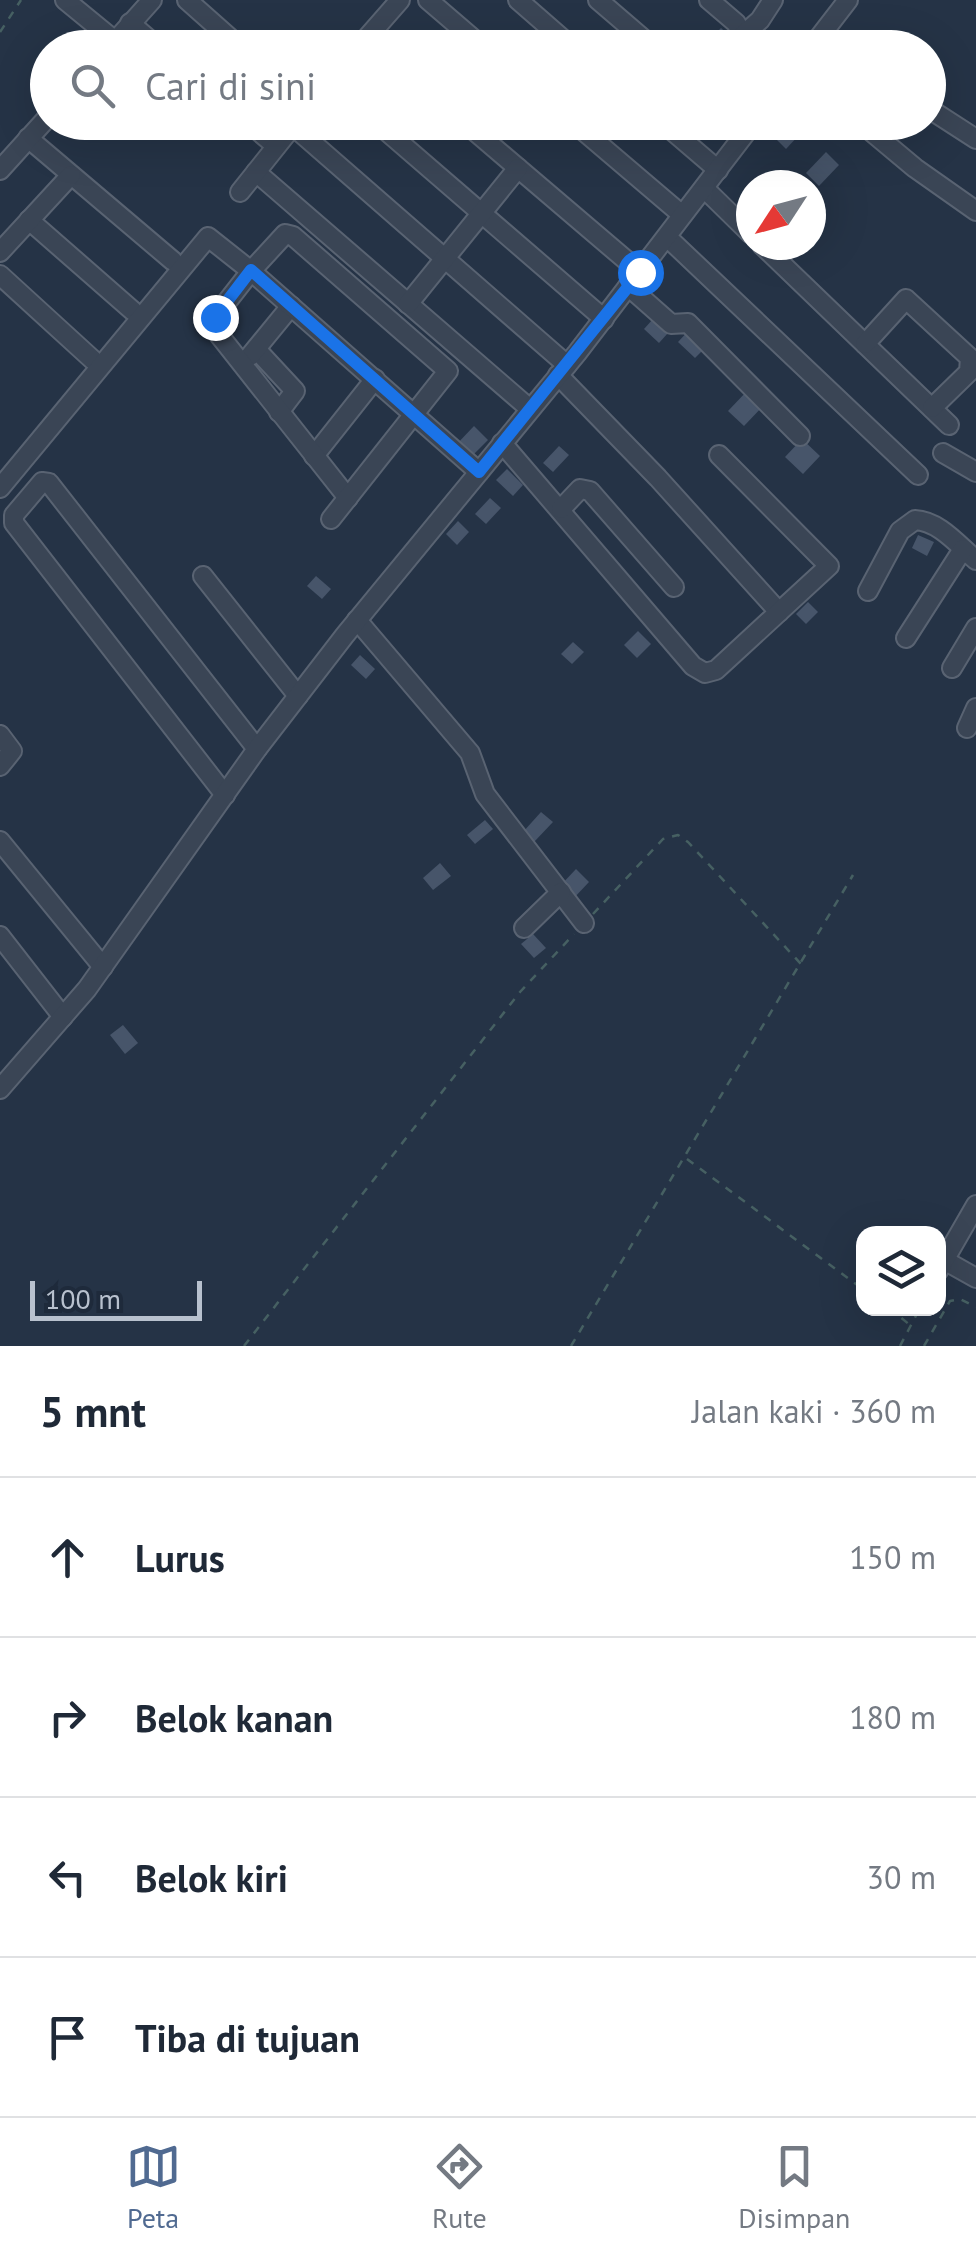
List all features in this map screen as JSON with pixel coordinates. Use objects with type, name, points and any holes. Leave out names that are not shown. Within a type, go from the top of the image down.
[{"type":"street","points":[[124,30],[152,0]]},
{"type":"street","points":[[186,0],[220,30]]},
{"type":"street","points":[[378,30],[400,0]]},
{"type":"street","points":[[428,0],[463,30]]},
{"type":"street","points":[[518,0],[553,30]]},
{"type":"street","points":[[598,0],[633,30]]},
{"type":"street","points":[[615,0],[648,30]]},
{"type":"street","points":[[709,0],[736,23],[738,30]]},
{"type":"street","points":[[751,30],[773,0]]},
{"type":"street","points":[[824,30],[848,0]]},
{"type":"street","points":[[74,3],[99,30]]},
{"type":"street","points":[[130,23],[138,30]]},
{"type":"street","points":[[946,120],[976,139]]},
{"type":"street","points":[[0,170],[28,138]]},
{"type":"street","points":[[30,140],[172,261]]},
{"type":"street","points":[[269,140],[276,146]]},
{"type":"street","points":[[240,192],[281,140]]},
{"type":"street","points":[[313,140],[563,370],[776,609]]},
{"type":"street","points":[[397,140],[604,318]]},
{"type":"street","points":[[485,140],[634,279],[672,324],[688,322],[800,436]]},
{"type":"street","points":[[594,140],[681,214]]},
{"type":"street","points":[[683,140],[718,170]]},
{"type":"street","points":[[0,1089],[103,967],[257,749],[357,620],[563,370],[739,140]]},
{"type":"street","points":[[882,140],[976,211]]},
{"type":"street","points":[[408,304],[518,168]]},
{"type":"street","points":[[256,172],[530,410]]},
{"type":"street","points":[[0,252],[71,174]]},
{"type":"street","points":[[704,188],[736,219]]},
{"type":"street","points":[[29,220],[133,311]]},
{"type":"street","points":[[331,519],[348,498],[414,415],[453,365],[293,236],[282,237],[212,322],[348,498]]},
{"type":"street","points":[[667,237],[918,474]]},
{"type":"street","points":[[0,488],[208,238],[251,270],[479,472]]},
{"type":"street","points":[[778,260],[949,426]]},
{"type":"street","points":[[0,275],[94,360]]},
{"type":"street","points":[[865,344],[906,299],[970,358],[968,372],[932,408]]},
{"type":"street","points":[[242,365],[291,306]]},
{"type":"street","points":[[256,349],[295,391],[280,412]]},
{"type":"street","points":[[314,456],[375,380]]},
{"type":"street","points":[[502,444],[699,671],[716,670],[776,609],[829,566],[720,455]]},
{"type":"street","points":[[943,453],[973,465]]},
{"type":"street","points":[[225,794],[16,527],[14,515],[42,482],[49,483],[257,749]]},
{"type":"street","points":[[560,508],[580,489],[590,491],[674,587]]},
{"type":"street","points":[[868,591],[900,531],[909,522],[925,521],[969,554],[906,638]]},
{"type":"street","points":[[202,576],[298,696]]},
{"type":"street","points":[[357,620],[470,753],[485,794],[584,923]]},
{"type":"street","points":[[952,668],[976,628]]},
{"type":"street","points":[[967,728],[976,708]]},
{"type":"street","points":[[0,735],[12,751],[0,766]]},
{"type":"street","points":[[0,841],[103,967]]},
{"type":"street","points":[[524,928],[561,892]]},
{"type":"street","points":[[0,936],[62,1017]]},
{"type":"street","points":[[946,1258],[975,1210]]},
{"type":"street","points":[[946,1268],[976,1278]]},
{"type":"path","points":[[0,32],[21,0]]},
{"type":"path","points":[[244,1346],[520,992],[664,839],[676,835],[688,842],[801,964]]},
{"type":"path","points":[[572,1346],[853,875]]},
{"type":"path","points":[[686,1158],[856,1284]]},
{"type":"path","points":[[924,1346],[950,1301],[960,1298],[976,1306]]},
{"type":"path","points":[[899,1316],[912,1326]]},
{"type":"path","points":[[900,1346],[916,1316]]},
{"type":"building","points":[[777,140],[794,140],[786,149]]},
{"type":"building","points":[[826,152],[839,165],[826,179],[826,170],[809,170]]},
{"type":"building","points":[[653,319],[668,333],[659,343],[644,329]]},
{"type":"building","points":[[690,329],[707,346],[695,358],[678,342]]},
{"type":"building","points":[[748,390],[764,405],[744,426],[728,411]]},
{"type":"building","points":[[474,426],[488,440],[469,459],[455,446]]},
{"type":"building","points":[[802,439],[820,456],[803,474],[785,457]]},
{"type":"building","points":[[559,446],[569,455],[553,472],[543,463]]},
{"type":"building","points":[[507,469],[523,485],[513,496],[496,480]]},
{"type":"building","points":[[490,498],[501,508],[486,524],[475,514]]},
{"type":"building","points":[[458,521],[469,532],[457,545],[446,534]]},
{"type":"building","points":[[918,535],[934,542],[927,556],[912,548]]},
{"type":"building","points":[[316,576],[331,589],[322,599],[307,586]]},
{"type":"building","points":[[808,602],[818,612],[806,624],[796,614]]},
{"type":"building","points":[[638,631],[651,644],[637,658],[624,645]]},
{"type":"building","points":[[573,642],[584,652],[572,664],[561,654]]},
{"type":"building","points":[[360,655],[375,669],[366,679],[351,665]]},
{"type":"building","points":[[541,812],[553,822],[534,842],[523,832]]},
{"type":"building","points":[[485,820],[493,829],[475,844],[467,835]]},
{"type":"building","points":[[440,863],[451,876],[433,890],[423,878]]},
{"type":"building","points":[[576,869],[589,882],[573,899],[560,886]]},
{"type":"building","points":[[533,934],[546,948],[534,958],[521,944]]},
{"type":"building","points":[[123,1025],[138,1043],[125,1054],[110,1035]]},
{"type":"route","points":[[215,317],[251,270],[479,472],[640,272]]}]
